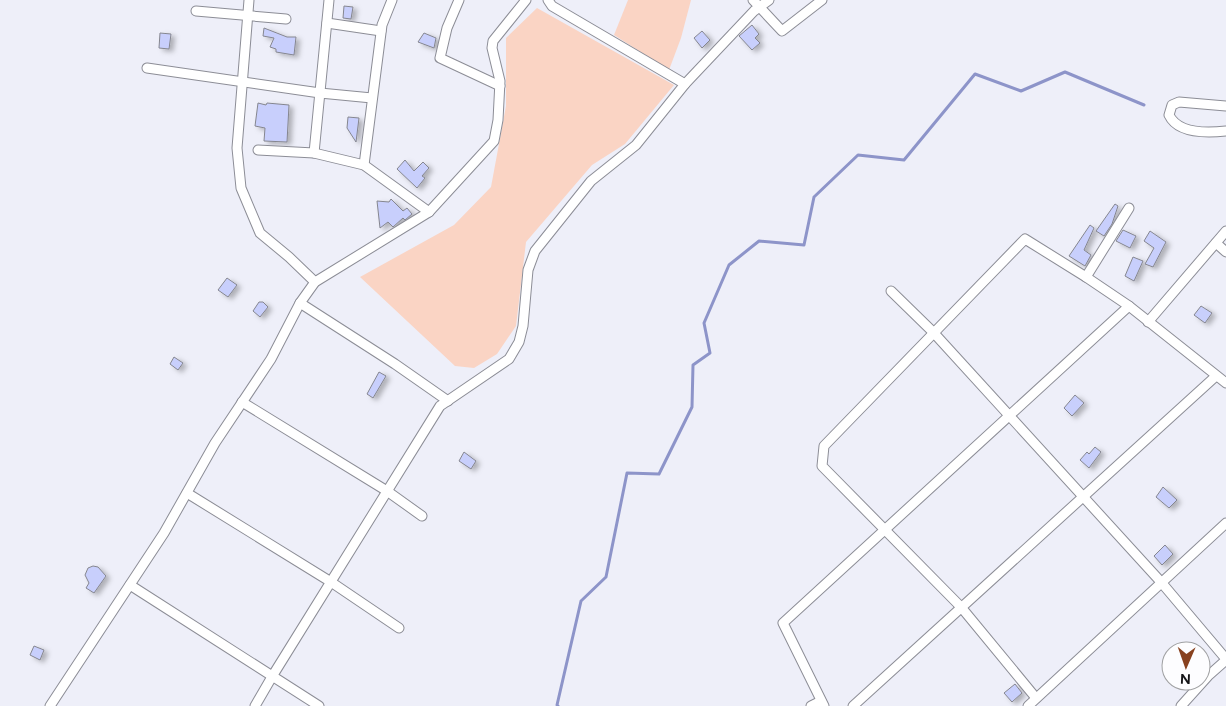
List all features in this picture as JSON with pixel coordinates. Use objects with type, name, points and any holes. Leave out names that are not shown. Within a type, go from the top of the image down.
[{"type":"street","points":[[249,0],[237,148],[240,188],[260,233],[289,257],[314,282]]},
{"type":"street","points":[[314,153],[329,0]]},
{"type":"street","points":[[364,165],[381,31],[392,0]]},
{"type":"street","points":[[459,0],[447,28],[440,58],[500,86]]},
{"type":"street","points":[[50,706],[164,533],[215,443],[271,359],[314,282],[429,212],[494,141],[498,120],[500,86],[492,48],[493,41],[526,0]]},
{"type":"street","points":[[548,0],[552,6],[685,84]]},
{"type":"street","points":[[753,0],[782,31],[822,0]]},
{"type":"street","points":[[256,706],[330,582],[440,406],[509,358],[519,342],[528,270],[535,251],[591,181],[636,145],[685,84],[754,11],[769,0]]},
{"type":"street","points":[[196,11],[249,14],[286,19]]},
{"type":"street","points":[[327,23],[381,31]]},
{"type":"street","points":[[147,68],[320,93],[372,98]]},
{"type":"street","points":[[1226,106],[1179,102],[1172,105],[1169,115],[1171,120],[1180,127],[1196,132],[1226,131]]},
{"type":"street","points":[[258,150],[314,153],[364,165],[429,212]]},
{"type":"street","points":[[1086,277],[1130,208]]},
{"type":"street","points":[[1148,322],[1226,231]]},
{"type":"street","points":[[1036,698],[961,607],[822,466],[824,446],[1025,239],[1129,306],[1226,383]]},
{"type":"street","points":[[1216,243],[1226,252]]},
{"type":"street","points":[[891,291],[933,332],[1009,415],[1161,582],[1226,659],[1181,706]]},
{"type":"street","points":[[300,304],[395,364],[448,401]]},
{"type":"street","points":[[811,706],[823,703],[783,623],[1129,306]]},
{"type":"street","points":[[852,706],[1216,376]]},
{"type":"street","points":[[242,402],[387,491],[422,516]]},
{"type":"street","points":[[187,493],[330,582],[399,628]]},
{"type":"street","points":[[1028,706],[1226,522]]},
{"type":"street","points":[[130,585],[319,706]]},
{"type":"shaded area","points":[[628,0],[691,0],[681,38],[669,70],[614,35]]},
{"type":"shaded area","points":[[537,8],[674,85],[625,144],[592,165],[526,242],[516,326],[497,354],[474,368],[455,366],[360,277],[454,225],[491,187],[506,106],[506,38]]},
{"type":"building","points":[[344,6],[353,7],[351,19],[343,18]]},
{"type":"building","points":[[752,25],[759,34],[755,38],[760,43],[752,50],[739,36]]},
{"type":"building","points":[[264,28],[287,37],[296,37],[294,55],[276,52],[276,49],[270,47],[274,38],[263,36]]},
{"type":"building","points":[[702,31],[710,40],[702,48],[694,38]]},
{"type":"building","points":[[160,33],[171,34],[169,49],[159,48]]},
{"type":"building","points":[[424,33],[436,38],[434,48],[418,42]]},
{"type":"building","points":[[258,103],[289,105],[287,142],[264,141],[265,128],[255,126]]},
{"type":"building","points":[[348,117],[359,118],[356,142],[347,128]]},
{"type":"building","points":[[405,160],[414,171],[423,162],[429,168],[422,176],[425,178],[417,188],[397,169]]},
{"type":"building","points":[[391,199],[403,211],[407,208],[412,214],[405,220],[403,218],[393,227],[388,222],[380,228],[377,201],[389,202]]},
{"type":"building","points":[[1115,204],[1118,206],[1112,224],[1104,236],[1096,231]]},
{"type":"building","points":[[1090,225],[1094,228],[1084,250],[1091,255],[1085,266],[1069,256]]},
{"type":"building","points":[[1123,230],[1136,236],[1130,248],[1116,241]]},
{"type":"building","points":[[1150,231],[1166,242],[1153,267],[1145,264],[1154,248],[1144,241]]},
{"type":"building","points":[[1133,257],[1143,261],[1134,281],[1125,276]]},
{"type":"building","points":[[227,278],[237,285],[228,297],[218,290]]},
{"type":"building","points":[[259,302],[263,302],[268,307],[260,317],[253,311]]},
{"type":"building","points":[[1201,306],[1212,313],[1205,323],[1194,315]]},
{"type":"building","points":[[174,357],[183,363],[178,370],[170,364]]},
{"type":"building","points":[[379,372],[386,376],[373,398],[367,394]]},
{"type":"building","points":[[1075,395],[1084,403],[1072,416],[1064,408]]},
{"type":"building","points":[[1095,447],[1101,452],[1089,468],[1080,460]]},
{"type":"building","points":[[464,452],[476,461],[471,469],[459,461]]},
{"type":"building","points":[[1163,487],[1177,500],[1169,508],[1156,497]]},
{"type":"building","points":[[1165,545],[1173,554],[1162,565],[1154,556]]},
{"type":"building","points":[[98,567],[106,576],[94,593],[86,588],[89,583],[85,575],[88,568]]},
{"type":"building","points":[[34,646],[44,650],[40,660],[30,655]]},
{"type":"building","points":[[1015,684],[1022,693],[1012,702],[1004,693]]},
{"type":"waterway","points":[[558,706],[581,601],[606,577],[627,473],[659,474],[692,407],[693,365],[710,353],[704,323],[729,265],[759,241],[804,245],[814,197],[858,155],[904,160],[975,74],[1021,91],[1065,72],[1144,105]]}]
